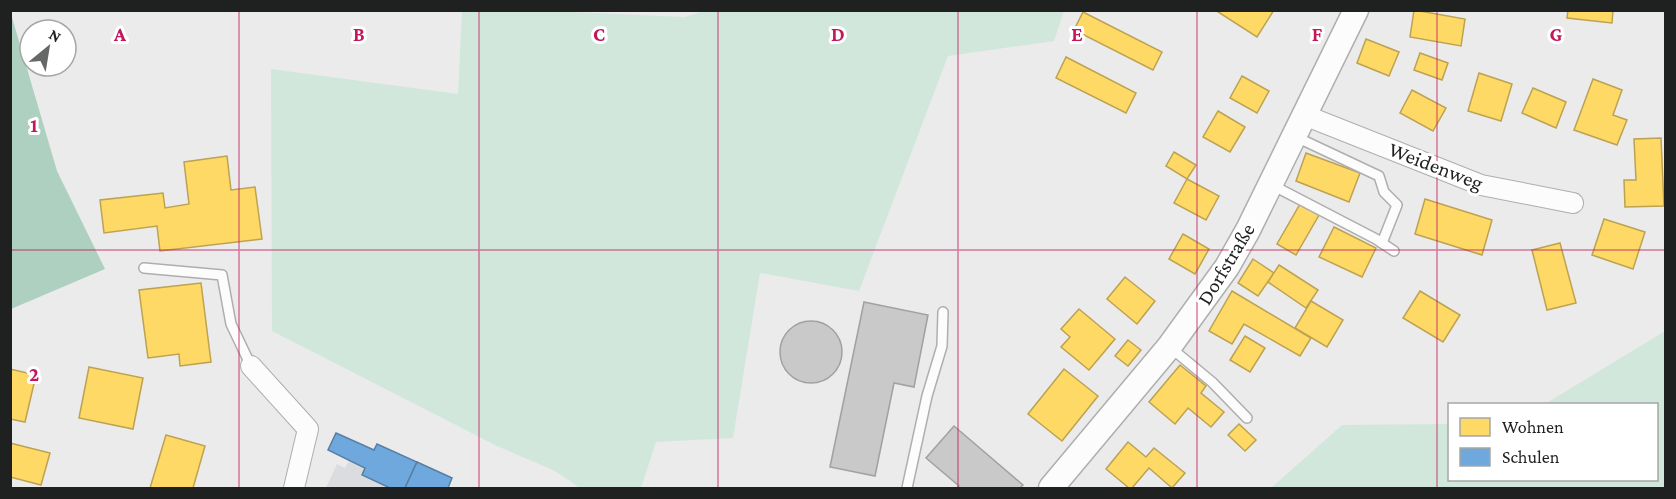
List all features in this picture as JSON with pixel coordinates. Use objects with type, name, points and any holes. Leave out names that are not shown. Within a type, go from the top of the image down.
[{"type":"street","name":"Dorfstraße","points":[[1052,489],[1169,347],[1227,267],[1356,10]]},
{"type":"street","name":"Weidenweg","points":[[1299,125],[1481,184],[1573,203]]},
{"type":"street","points":[[251,366],[308,429],[294,489]]},
{"type":"lane","points":[[1299,125],[1379,176],[1384,192],[1397,205],[1382,243]]},
{"type":"lane","points":[[1269,184],[1394,251]]},
{"type":"lane","points":[[144,268],[222,275],[231,324],[251,366]]},
{"type":"lane","points":[[907,489],[927,396],[942,346],[943,312]]},
{"type":"lane","points":[[1169,347],[1212,382],[1247,418]]},
{"type":"shaded area","points":[[336,433],[373,450],[377,444],[452,478],[448,488],[326,488],[337,464],[345,468],[349,461],[328,450]]},
{"type":"green space","points":[[706,10],[1064,11],[1054,41],[948,56],[859,291],[760,273],[733,438],[656,442],[641,488],[580,488],[555,471],[497,446],[272,331],[271,69],[458,94],[462,11],[547,11],[685,17]]},
{"type":"green space","points":[[11,14],[18,38],[18,78],[30,78],[57,171],[105,269],[11,309]]},
{"type":"green space","points":[[1665,331],[1665,488],[1271,488],[1342,425],[1448,424],[1448,481],[1658,481],[1658,403],[1547,403]]},
{"type":"building: Wohnen","points":[[1215,10],[1274,10],[1257,37]]},
{"type":"building: Wohnen","points":[[1414,10],[1465,19],[1461,46],[1410,37]]},
{"type":"building: Wohnen","points":[[1568,10],[1613,10],[1612,23],[1567,18]]},
{"type":"building: Wohnen","points":[[1083,12],[1162,52],[1153,70],[1074,30]]},
{"type":"building: Wohnen","points":[[1366,39],[1399,52],[1389,76],[1357,63]]},
{"type":"building: Wohnen","points":[[1420,53],[1448,63],[1442,80],[1414,70]]},
{"type":"building: Wohnen","points":[[1066,57],[1136,93],[1126,113],[1056,78]]},
{"type":"building: Wohnen","points":[[1479,73],[1512,84],[1501,121],[1468,111]]},
{"type":"building: Wohnen","points":[[1242,76],[1269,91],[1257,113],[1230,98]]},
{"type":"building: Wohnen","points":[[1593,79],[1622,90],[1613,115],[1627,120],[1617,145],[1574,130]]},
{"type":"building: Wohnen","points":[[1533,88],[1566,102],[1556,128],[1522,113]]},
{"type":"building: Wohnen","points":[[1412,90],[1446,108],[1433,131],[1400,113]]},
{"type":"building: Wohnen","points":[[1218,111],[1245,127],[1230,152],[1203,137]]},
{"type":"building: Wohnen","points":[[1661,138],[1664,206],[1625,207],[1624,180],[1636,180],[1634,139]]},
{"type":"building: Wohnen","points":[[1174,152],[1196,165],[1187,179],[1166,166]]},
{"type":"building: Wohnen","points":[[1306,153],[1360,173],[1349,202],[1296,181]]},
{"type":"building: Wohnen","points":[[227,156],[231,190],[255,187],[262,239],[160,251],[157,226],[104,233],[100,200],[163,193],[165,208],[189,204],[184,162]]},
{"type":"building: Wohnen","points":[[1187,179],[1219,196],[1206,220],[1174,203]]},
{"type":"building: Wohnen","points":[[1425,199],[1492,220],[1482,255],[1415,234]]},
{"type":"building: Wohnen","points":[[1300,204],[1319,215],[1296,255],[1277,244]]},
{"type":"building: Wohnen","points":[[1604,219],[1645,232],[1633,269],[1592,255]]},
{"type":"building: Wohnen","points":[[1334,227],[1376,248],[1362,277],[1319,257]]},
{"type":"building: Wohnen","points":[[1183,234],[1209,249],[1195,274],[1169,259]]},
{"type":"building: Wohnen","points":[[1560,243],[1576,303],[1547,310],[1532,250]]},
{"type":"building: Wohnen","points":[[1253,259],[1274,273],[1258,296],[1238,283]]},
{"type":"building: Wohnen","points":[[1279,265],[1318,290],[1306,308],[1268,282]]},
{"type":"building: Wohnen","points":[[1125,277],[1155,301],[1137,324],[1107,299]]},
{"type":"building: Wohnen","points":[[201,283],[211,362],[180,366],[179,354],[148,358],[139,290]]},
{"type":"building: Wohnen","points":[[1232,291],[1311,338],[1300,356],[1244,324],[1232,344],[1209,331]]},
{"type":"building: Wohnen","points":[[1420,291],[1460,315],[1443,342],[1403,318]]},
{"type":"building: Wohnen","points":[[1311,301],[1343,320],[1327,347],[1295,328]]},
{"type":"building: Wohnen","points":[[1079,309],[1115,339],[1089,370],[1061,347],[1070,337],[1061,329]]},
{"type":"building: Wohnen","points":[[1245,336],[1265,348],[1250,372],[1230,360]]},
{"type":"building: Wohnen","points":[[1128,340],[1141,350],[1128,366],[1115,356]]},
{"type":"building: Wohnen","points":[[1180,365],[1206,386],[1201,393],[1224,412],[1211,427],[1188,408],[1175,424],[1149,402]]},
{"type":"building: Wohnen","points":[[89,367],[143,378],[133,429],[79,418]]},
{"type":"building: Wohnen","points":[[10,369],[36,375],[25,422],[10,419]]},
{"type":"building: Wohnen","points":[[1064,369],[1098,396],[1062,441],[1028,414]]},
{"type":"building: Wohnen","points":[[1239,424],[1256,440],[1245,451],[1228,435]]},
{"type":"building: Wohnen","points":[[166,435],[205,446],[193,488],[150,488]]},
{"type":"building: Wohnen","points":[[1128,442],[1146,457],[1154,448],[1185,473],[1172,488],[1149,468],[1132,488],[1129,488],[1106,469]]},
{"type":"building: Wohnen","points":[[10,443],[50,453],[41,485],[10,477]]},
{"type":"building: Schulen","points":[[336,433],[374,450],[377,444],[417,462],[405,488],[390,488],[362,475],[365,468],[328,450]]},
{"type":"building: Schulen","points":[[417,462],[452,478],[448,488],[405,488]]},
{"type":"building: Sonstige","points":[[864,302],[928,315],[914,387],[894,383],[875,476],[830,467]]},
{"type":"building: Sonstige","points":[[811,321],[833,330],[842,352],[833,374],[811,383],[789,374],[780,352],[789,330]]},
{"type":"building: Sonstige","points":[[954,426],[1023,485],[1020,488],[956,488],[959,486],[926,458]]}]
